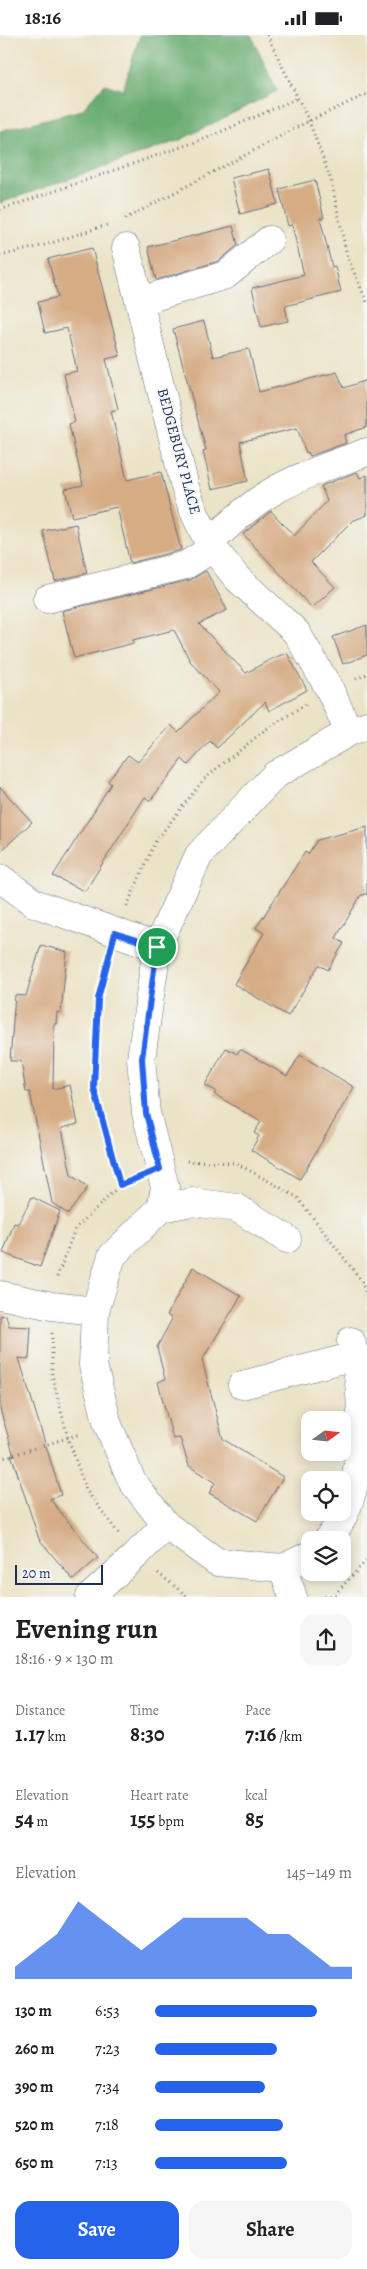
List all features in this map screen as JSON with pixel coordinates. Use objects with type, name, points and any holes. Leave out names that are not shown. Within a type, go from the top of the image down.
[{"type":"street","points":[[140,301],[226,275],[269,240]]},
{"type":"street","name":"BEDGEBURY PLACE","points":[[126,248],[185,487],[195,515],[211,545],[237,578],[296,633],[330,690],[358,729]]},
{"type":"street","points":[[47,599],[186,565],[211,545],[250,506],[274,491],[306,474],[367,452]]},
{"type":"street","points":[[161,1208],[165,1187],[146,1113],[142,1059],[157,947],[199,855],[275,775],[358,729]]},
{"type":"street","points":[[0,878],[34,903],[157,947]]},
{"type":"street","points":[[287,1239],[237,1208],[192,1201],[161,1208],[112,1255],[96,1311],[93,1365],[108,1425],[126,1469],[166,1525],[217,1562],[283,1568],[301,1559]]},
{"type":"street","points":[[0,1295],[52,1306],[96,1311]]},
{"type":"street","points":[[242,1385],[358,1360],[364,1417],[361,1456],[355,1486],[344,1517],[336,1531]]},
{"type":"street","points":[[90,1597],[166,1525]]},
{"type":"street","points":[[283,1568],[293,1597]]},
{"type":"path","points":[[267,35],[309,121],[331,180],[346,256],[367,302]]},
{"type":"path","points":[[0,256],[45,245],[126,219],[309,121],[367,94]]},
{"type":"path","points":[[0,210],[207,138],[298,98]]},
{"type":"path","points":[[367,674],[330,690],[265,730],[204,779],[155,842],[115,933],[98,999],[94,1088],[120,1185],[160,1169],[190,1160],[236,1163],[297,1197],[360,1280],[367,1296]]},
{"type":"path","points":[[0,1459],[108,1425]]},
{"type":"path","points":[[325,1597],[335,1595],[367,1560]]},
{"type":"green space","points":[[140,35],[251,35],[277,91],[180,140],[0,203],[0,131],[82,110],[105,84],[123,90]]},
{"type":"building","points":[[269,169],[278,204],[240,214],[231,178]]},
{"type":"building","points":[[315,180],[324,218],[320,218],[332,267],[335,266],[341,292],[285,306],[288,321],[261,327],[252,288],[304,275],[292,225],[288,226],[279,189]]},
{"type":"building","points":[[233,226],[238,245],[219,261],[156,280],[148,247]]},
{"type":"building","points":[[92,248],[120,356],[106,359],[118,409],[111,411],[127,480],[161,472],[181,550],[130,563],[117,507],[72,517],[65,489],[83,485],[69,424],[75,422],[64,374],[77,371],[67,328],[45,333],[38,302],[58,297],[48,259]]},
{"type":"building","points":[[204,321],[213,357],[249,349],[259,392],[337,372],[344,388],[367,380],[367,427],[344,435],[346,443],[310,456],[308,452],[306,453],[297,428],[240,442],[248,481],[212,489],[203,451],[206,450],[173,329]]},
{"type":"building","points":[[357,472],[360,478],[367,475],[367,515],[352,521],[311,562],[335,587],[312,608],[243,534],[271,511],[294,536],[327,501],[321,486]]},
{"type":"building","points":[[76,524],[87,573],[55,581],[43,531]]},
{"type":"building","points":[[206,571],[227,610],[199,624],[246,673],[273,658],[287,653],[307,690],[269,711],[265,702],[217,748],[210,741],[188,765],[182,759],[150,801],[145,797],[85,891],[53,876],[111,784],[108,781],[128,755],[138,762],[171,725],[178,732],[219,692],[190,661],[174,630],[133,640],[134,643],[74,658],[62,611],[190,580]]},
{"type":"building","points":[[367,625],[367,655],[343,664],[333,637]]},
{"type":"building","points":[[0,787],[32,822],[0,852]]},
{"type":"building","points":[[367,827],[367,894],[361,895],[336,938],[344,943],[328,970],[319,965],[288,1016],[234,984],[264,933],[256,928],[305,852],[308,854],[317,840]]},
{"type":"building","points":[[41,945],[67,952],[61,1013],[57,1012],[56,1024],[54,1024],[53,1089],[70,1085],[78,1124],[62,1128],[71,1175],[88,1187],[68,1214],[52,1203],[30,1092],[26,1092],[21,1061],[10,1061],[15,995],[26,996]]},
{"type":"building","points":[[226,1048],[237,1054],[240,1049],[287,1076],[300,1055],[354,1087],[300,1179],[251,1150],[259,1136],[254,1133],[261,1122],[214,1094],[216,1091],[205,1085]]},
{"type":"building","points":[[32,1197],[60,1211],[40,1267],[3,1253],[14,1223],[18,1224]]},
{"type":"building","points":[[193,1267],[241,1296],[202,1360],[223,1439],[283,1477],[257,1521],[209,1493],[215,1483],[189,1466],[180,1438],[173,1439],[158,1382],[165,1379],[157,1347],[172,1319],[167,1315]]},
{"type":"building","points":[[6,1315],[9,1326],[31,1327],[29,1359],[19,1358],[61,1495],[50,1499],[98,1558],[73,1580],[39,1539],[11,1454],[14,1456],[0,1409],[0,1316]]},
{"type":"route","points":[[115,933],[157,947],[142,1059],[146,1113],[160,1169],[120,1185],[94,1088],[98,999],[115,933]]}]
